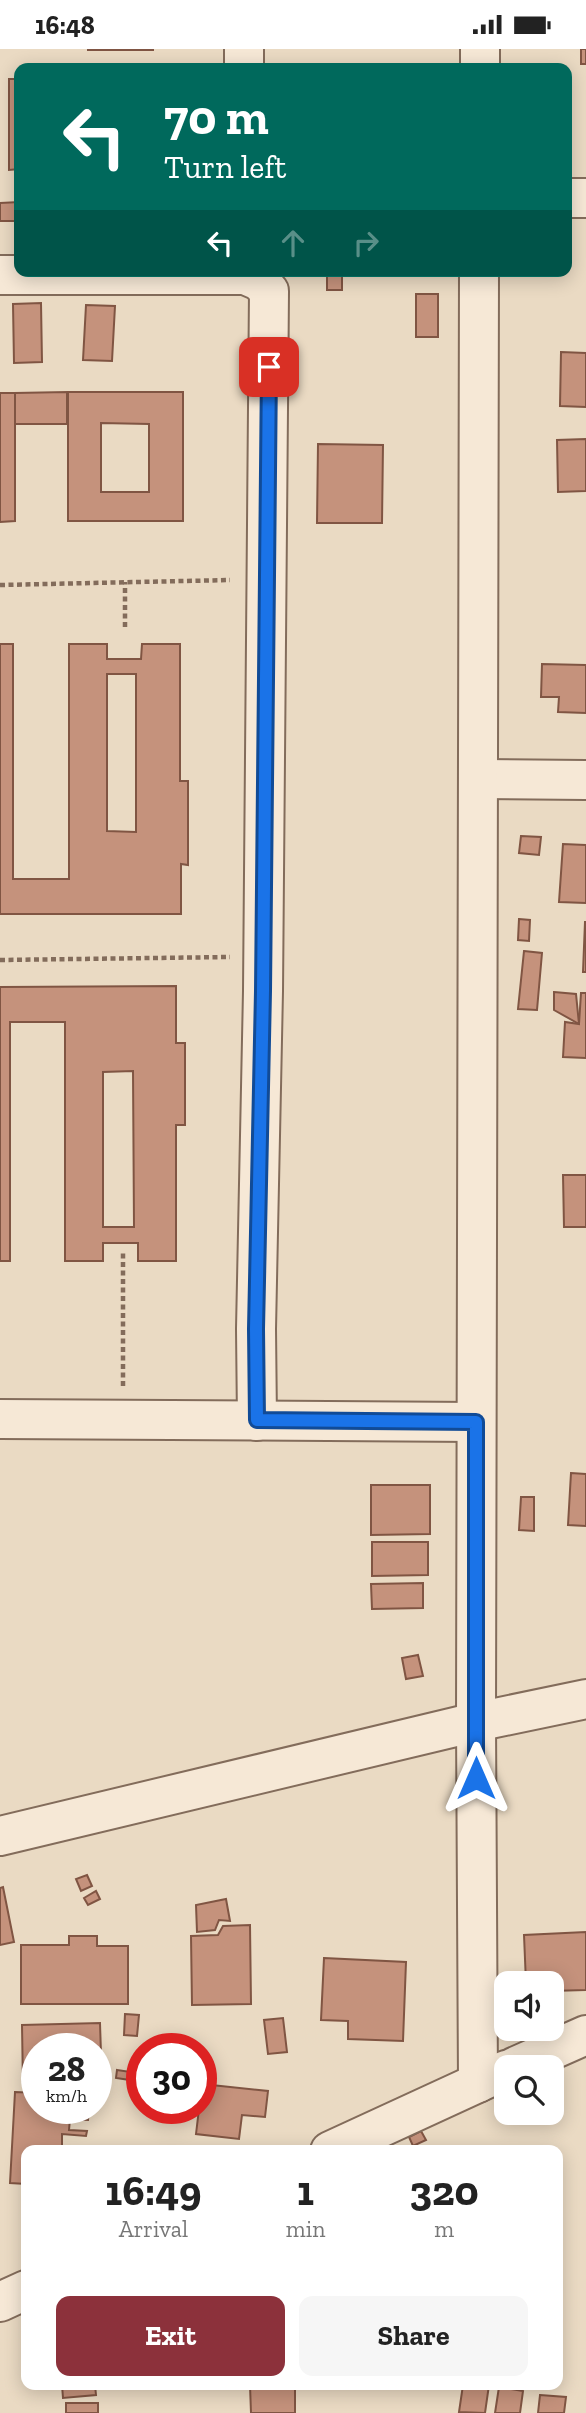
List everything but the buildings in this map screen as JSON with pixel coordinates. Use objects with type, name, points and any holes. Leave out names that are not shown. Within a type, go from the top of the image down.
[{"type":"street","points":[[252,277],[269,291],[257,1420]]},
{"type":"street","points":[[343,2145],[492,2077],[476,1722],[479,277]]},
{"type":"street","points":[[478,779],[586,780]]},
{"type":"street","points":[[0,1419],[476,1422]]},
{"type":"street","points":[[0,1836],[476,1722],[586,1699]]},
{"type":"street","points":[[541,2055],[586,2035]]},
{"type":"street","points":[[0,2302],[21,2292]]},
{"type":"path","points":[[0,585],[267,579]]},
{"type":"path","points":[[125,582],[125,627]]},
{"type":"path","points":[[0,960],[263,957]]},
{"type":"path","points":[[123,1394],[124,1252]]},
{"type":"route","points":[[269,367],[257,1420],[476,1422],[476,1778]]}]
